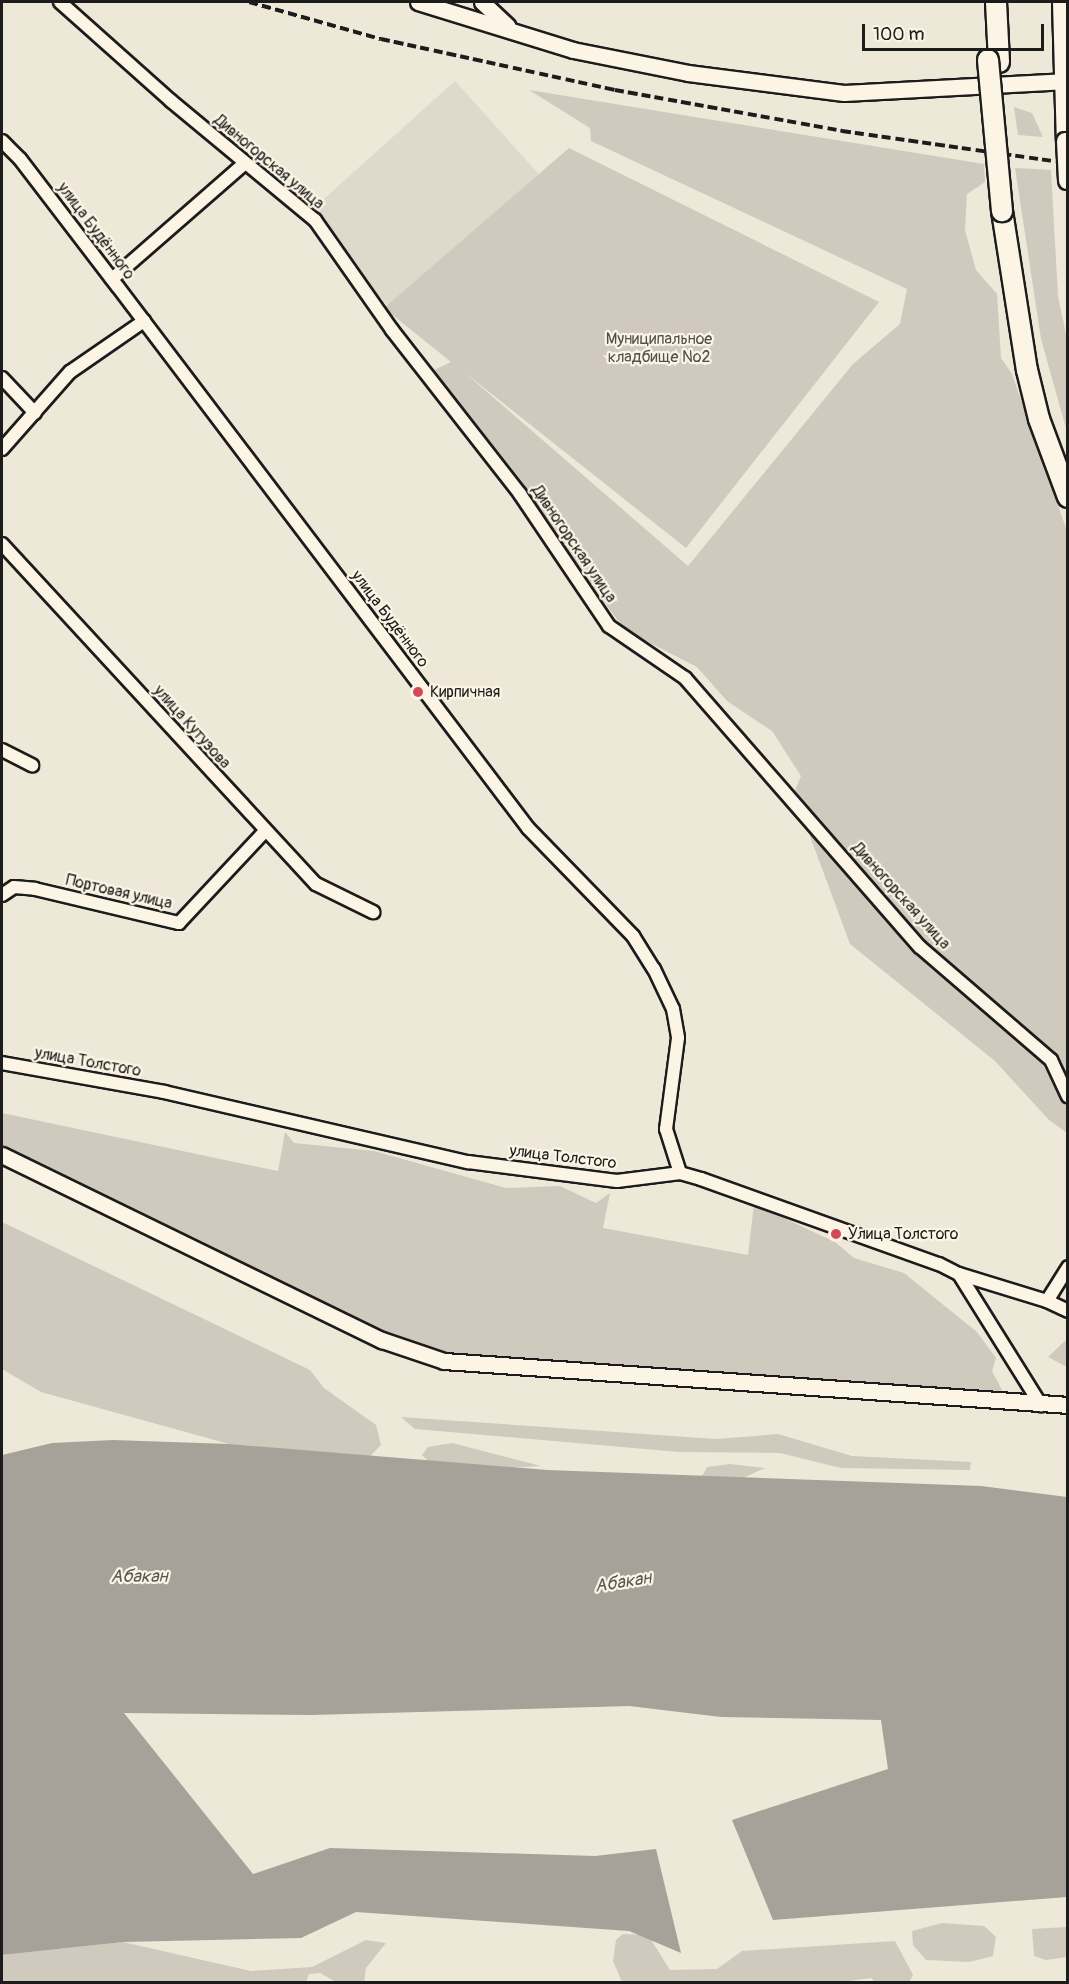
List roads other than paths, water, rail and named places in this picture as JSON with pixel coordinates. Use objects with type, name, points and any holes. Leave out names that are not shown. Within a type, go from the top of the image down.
[{"type":"main road","points":[[986,2],[994,61],[1007,211],[1027,370],[1039,419],[1068,497]]},
{"type":"main road","points":[[994,61],[996,2]]},
{"type":"main road","points":[[1060,2],[1064,43],[1063,81],[1068,191]]},
{"type":"main road","points":[[1007,211],[1036,365],[1068,472]]},
{"type":"street","name":"Дивногорская улица","points":[[60,2],[245,163],[315,220],[392,330],[520,494],[609,626],[685,678],[920,947],[1051,1060],[1068,1096]]},
{"type":"street","points":[[418,2],[573,50],[688,73],[844,93],[1063,81]]},
{"type":"street","points":[[482,2],[517,33]]},
{"type":"street","name":"улица Будённого","points":[[2,141],[20,159],[112,279],[528,828],[633,936],[654,969],[673,1009],[678,1038],[666,1129],[680,1173]]},
{"type":"street","points":[[112,279],[245,163]]},
{"type":"street","points":[[2,449],[70,372],[144,321]]},
{"type":"street","points":[[2,378],[35,413]]},
{"type":"street","name":"улица Кутузова","points":[[2,544],[316,884],[373,912]]},
{"type":"street","points":[[2,750],[32,765]]},
{"type":"street","name":"Портовая улица","points":[[2,895],[14,887],[35,889],[179,923],[265,831]]},
{"type":"street","name":"улица Толстого","points":[[2,1064],[164,1092],[468,1162],[617,1181],[680,1173],[939,1263],[959,1274],[1047,1301],[1068,1311]]},
{"type":"street","points":[[2,1155],[382,1340],[444,1361],[1041,1405],[1068,1405]]},
{"type":"street","points":[[1047,1301],[1068,1268]]},
{"type":"street","points":[[959,1274],[1041,1405]]},
{"type":"water","name":"Абакан","points":[[113,1440],[229,1444],[547,1470],[981,1486],[1067,1497],[1067,1897],[773,1920],[732,1820],[888,1769],[881,1720],[721,1717],[629,1706],[312,1715],[124,1713],[253,1874],[330,1848],[595,1856],[656,1849],[681,1953],[629,1931],[356,1912],[301,1938],[123,1942],[2,1955],[2,1455],[52,1443]]},
{"type":"railway","points":[[249,2],[381,39],[615,90],[842,131],[1068,163]]},
{"type":"place","name":"Кирпичная","points":[[418,692]]},
{"type":"place","name":"Улица Толстого","points":[[836,1234]]},
{"type":"park label","name":"Муниципальное кладбище №2","points":[[659,348]]}]
